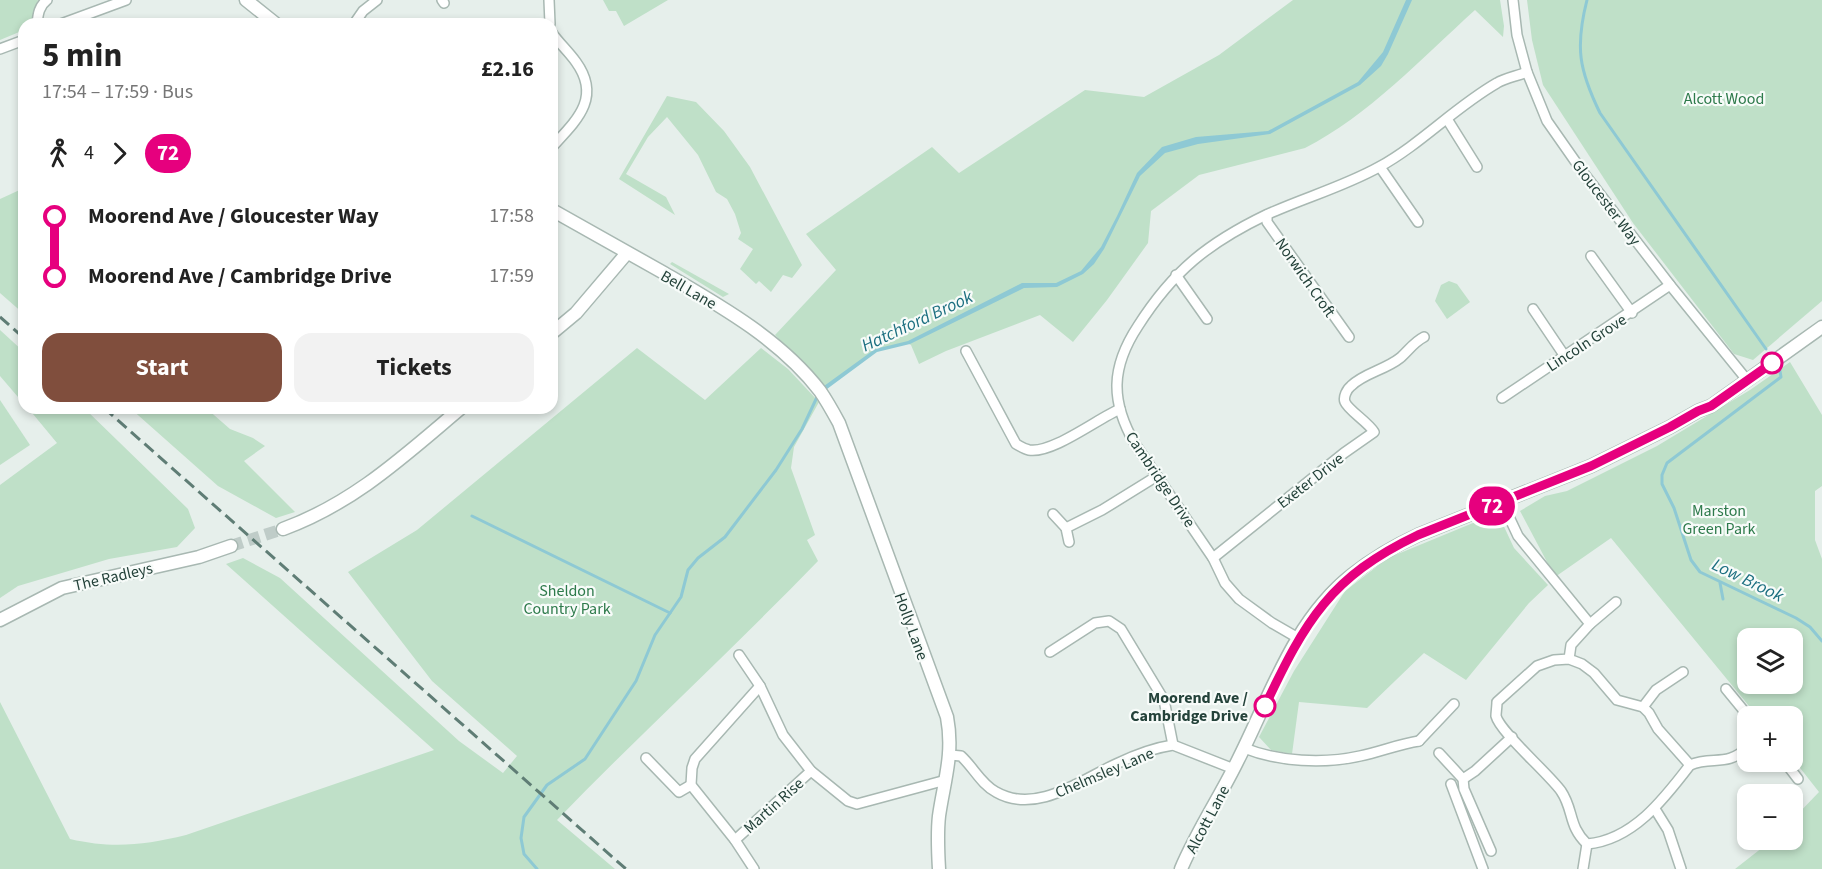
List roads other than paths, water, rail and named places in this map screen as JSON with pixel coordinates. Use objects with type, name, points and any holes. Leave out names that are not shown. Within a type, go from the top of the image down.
[{"type":"street","points":[[38,18],[39,9],[47,0]]},
{"type":"street","points":[[77,18],[126,0]]},
{"type":"street","points":[[246,0],[268,18]]},
{"type":"street","points":[[358,18],[363,11],[378,0]]},
{"type":"street","points":[[549,0],[550,18]]},
{"type":"street","name":"Gloucester Way","points":[[1513,0],[1517,34],[1527,72],[1548,121],[1582,171],[1747,381]]},
{"type":"street","points":[[558,41],[576,62],[585,77],[587,88],[582,113],[558,140]]},
{"type":"street","points":[[0,49],[18,42]]},
{"type":"street","name":"Cambridge Drive","points":[[1298,638],[1272,623],[1239,599],[1225,583],[1214,558],[1126,428],[1116,391],[1117,373],[1123,351],[1153,301],[1183,267],[1223,238],[1267,215],[1380,167],[1498,82],[1527,72]]},
{"type":"street","points":[[1446,119],[1478,167]]},
{"type":"street","points":[[1380,167],[1418,222]]},
{"type":"street","name":"Bell Lane","points":[[558,213],[728,312],[778,348],[818,389]]},
{"type":"street","name":"Norwich Croft","points":[[1267,215],[1267,222],[1349,338]]},
{"type":"street","points":[[558,328],[576,313],[627,253]]},
{"type":"street","points":[[1591,256],[1632,312]]},
{"type":"street","points":[[1176,275],[1207,320]]},
{"type":"street","name":"Lincoln Grove","points":[[1502,398],[1670,285]]},
{"type":"street","points":[[1533,309],[1564,355]]},
{"type":"street","name":"Alcott Lane","points":[[1181,869],[1192,844],[1234,769],[1298,638],[1333,592],[1350,576],[1390,549],[1418,535],[1591,466],[1670,427],[1698,411],[1719,394],[1747,381],[1822,327]]},
{"type":"street","name":"Exeter Drive","points":[[1214,558],[1274,508],[1374,432],[1344,402],[1345,394],[1350,386],[1399,358],[1424,337]]},
{"type":"street","points":[[966,351],[1016,444],[1027,449],[1038,450],[1066,440],[1102,417],[1120,409]]},
{"type":"street","name":"Holly Lane","points":[[818,389],[839,423],[947,717],[951,736],[939,817],[939,869]]},
{"type":"street","points":[[283,530],[329,510],[362,489],[454,414]]},
{"type":"street","points":[[1066,528],[1102,510],[1157,476]]},
{"type":"street","points":[[1502,502],[1518,537],[1590,624]]},
{"type":"street","points":[[1053,514],[1066,528],[1069,542]]},
{"type":"street","name":"The Radleys","points":[[0,620],[62,588],[199,557],[231,546]]},
{"type":"street","points":[[1569,659],[1571,645],[1590,624],[1616,602]]},
{"type":"street","points":[[1050,652],[1095,624],[1108,621],[1121,629],[1164,700],[1173,745]]},
{"type":"street","points":[[739,655],[760,686],[783,735],[811,771],[848,801],[857,804],[946,780]]},
{"type":"street","points":[[1690,765],[1658,729],[1643,707],[1617,700],[1594,673],[1582,664],[1569,659],[1554,660],[1537,666],[1497,702],[1496,717],[1561,791],[1569,805],[1572,823],[1578,836],[1587,844],[1600,843],[1634,826],[1655,809],[1690,765],[1701,760],[1722,761],[1737,755]]},
{"type":"street","points":[[1643,707],[1656,690],[1683,672]]},
{"type":"street","points":[[754,869],[735,840],[692,785],[692,768],[695,759],[760,686]]},
{"type":"street","points":[[1726,689],[1740,706]]},
{"type":"street","points":[[1244,748],[1261,755],[1312,760],[1350,758],[1422,744],[1454,704]]},
{"type":"street","points":[[1463,779],[1512,737]]},
{"type":"street","name":"Chelmsley Lane","points":[[950,755],[961,756],[977,776],[997,793],[1019,800],[1057,794],[1118,763],[1147,751],[1173,745],[1234,769]]},
{"type":"street","points":[[1439,753],[1463,779],[1464,789],[1491,851]]},
{"type":"street","points":[[646,758],[679,792],[692,785]]},
{"type":"street","name":"Martin Rise","points":[[735,840],[811,771]]},
{"type":"street","points":[[1793,772],[1798,779]]},
{"type":"street","points":[[1451,784],[1484,869]]},
{"type":"street","points":[[1655,809],[1668,830],[1681,869]]},
{"type":"street","points":[[1583,869],[1587,844]]},
{"type":"water","points":[[1406,0],[1412,0],[1388,54],[1381,66],[1360,85],[1270,134],[1198,144],[1165,153],[1140,176],[1104,249],[1094,264],[1083,274],[1057,287],[1024,288],[910,344],[877,352],[827,389],[824,386],[875,349],[908,341],[1022,283],[1056,283],[1081,271],[1101,247],[1137,173],[1162,147],[1196,137],[1268,131],[1358,82],[1383,52]]},
{"type":"waterway","name":"Low Brook","points":[[1587,0],[1581,31],[1581,58],[1587,84],[1600,113],[1766,349]]},
{"type":"waterway","name":"Low Brook","points":[[1780,371],[1781,377],[1667,463],[1662,475],[1662,484],[1674,508],[1691,560],[1700,572],[1796,618],[1810,627],[1822,641]]},
{"type":"waterway","name":"Hatchford Brook","points":[[537,869],[524,854],[521,838],[524,817],[547,785],[585,759],[636,681],[655,635],[681,597],[688,570],[698,558],[725,537],[776,470],[802,429],[818,395]]},
{"type":"waterway","points":[[472,516],[670,613]]},
{"type":"waterway","points":[[1720,583],[1723,599]]},
{"type":"tunnel","points":[[231,546],[283,529]]},
{"type":"railway","points":[[0,317],[18,333]]},
{"type":"railway","points":[[111,414],[626,869]]},
{"type":"place","name":"Moorend Ave / Cambridge Drive","points":[[1265,706]]},
{"type":"park label","name":"Alcott Wood","points":[[1724,98]]},
{"type":"park label","name":"Marston Green Park","points":[[1719,519]]},
{"type":"park label","name":"Sheldon Country Park","points":[[567,599]]}]
